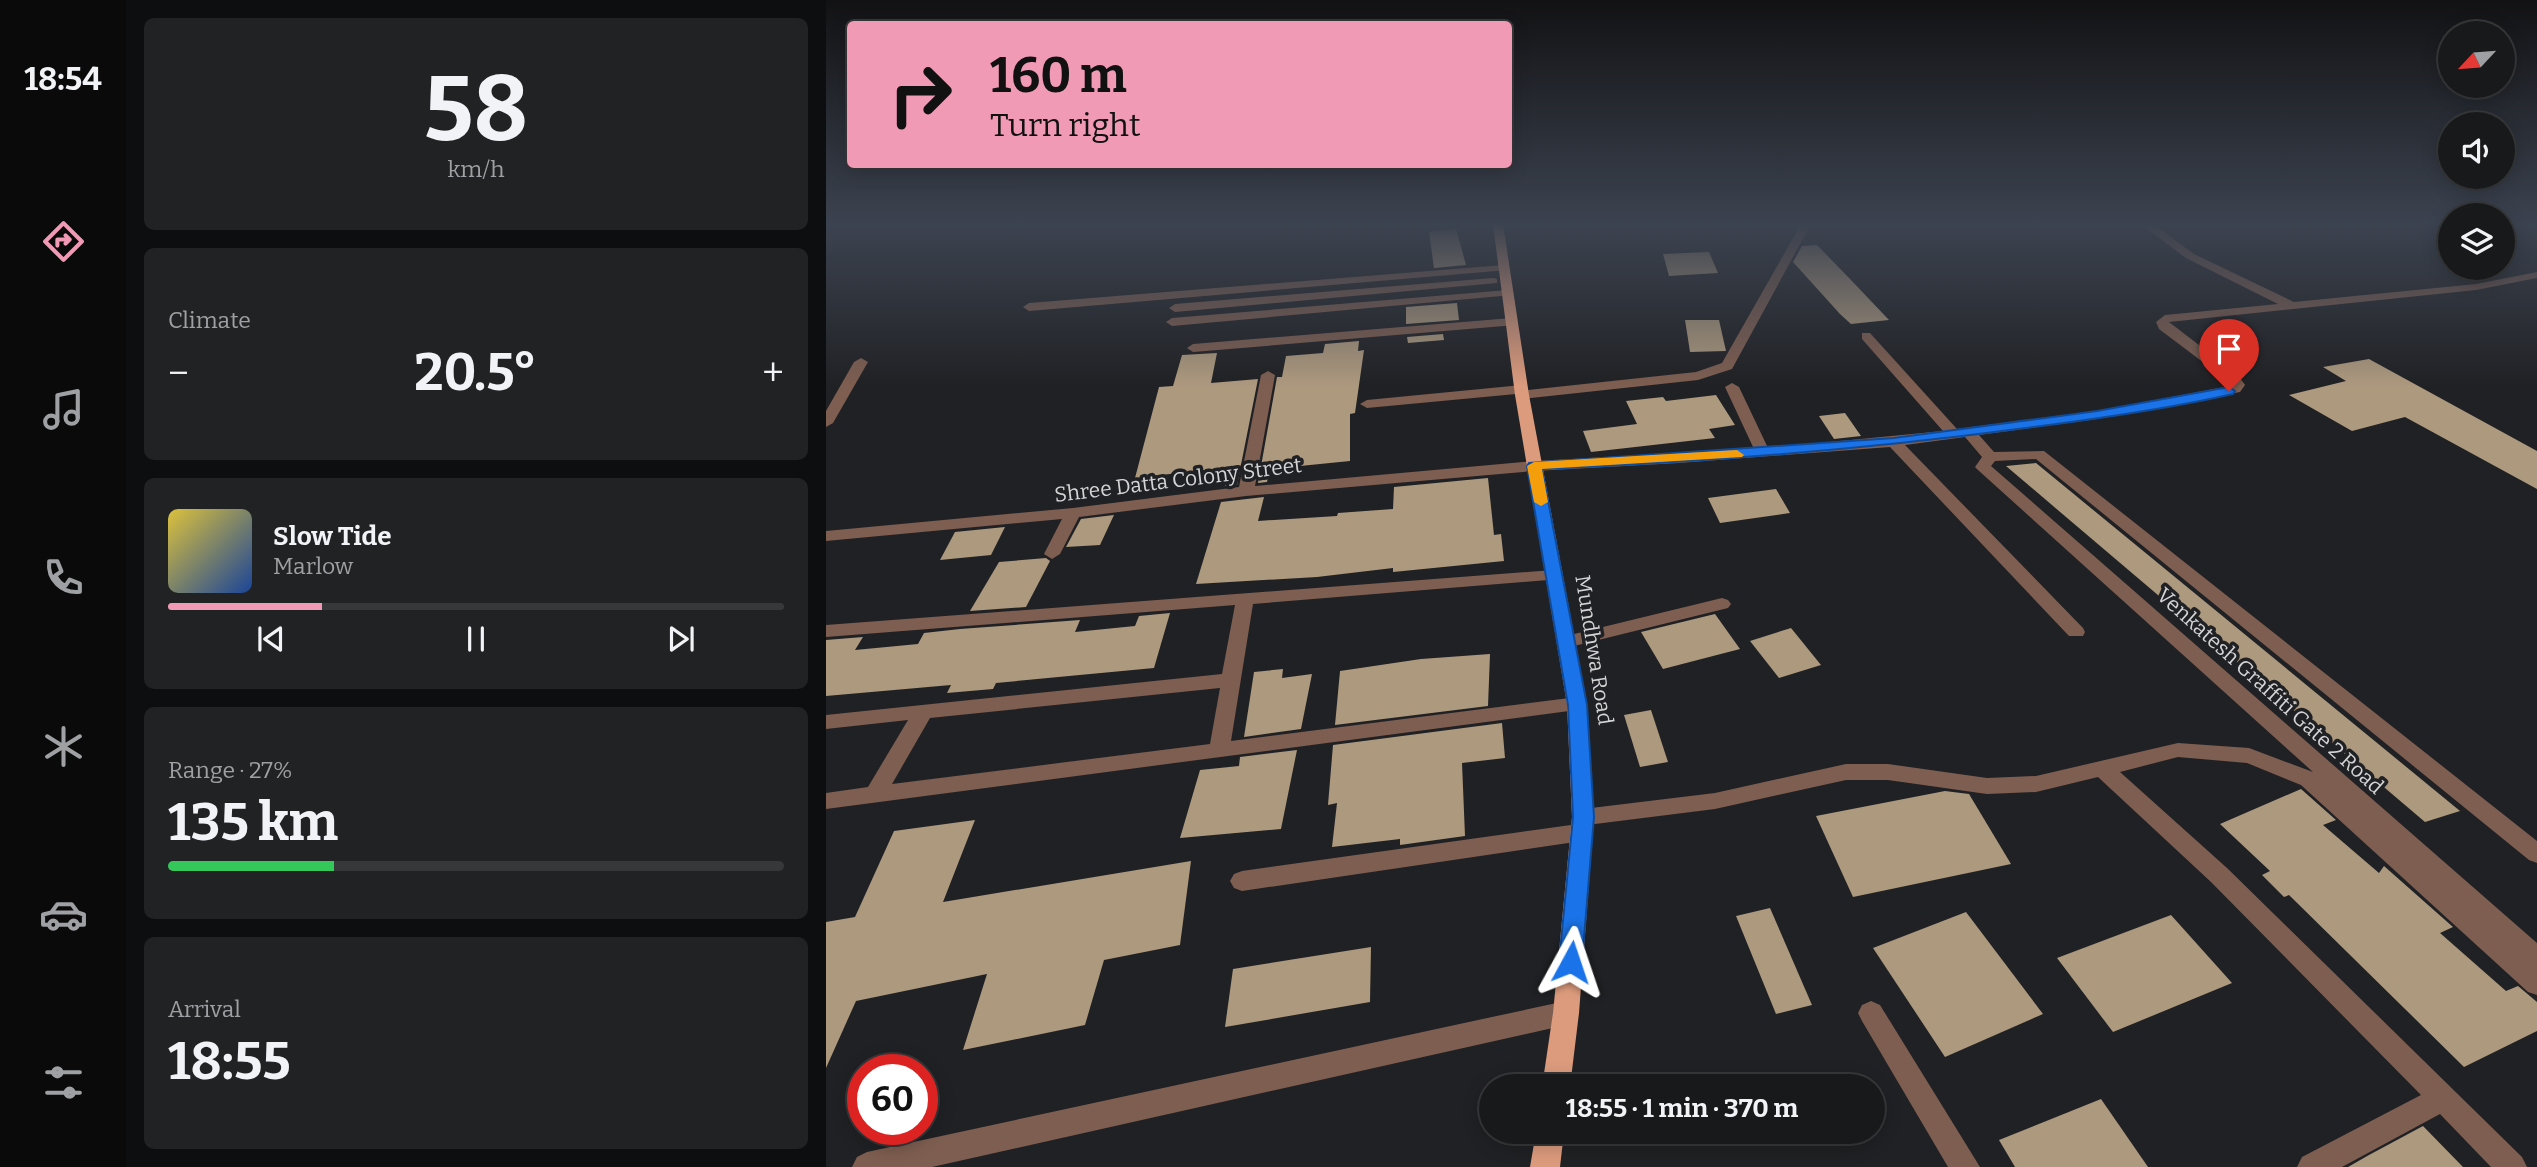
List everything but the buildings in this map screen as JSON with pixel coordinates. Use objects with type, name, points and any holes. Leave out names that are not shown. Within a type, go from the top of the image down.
[{"type":"main road","name":"Mundhwa Road","points":[[1506,280],[1534,466],[1577,705],[1583,825],[1558,1074]]},
{"type":"main road","points":[[1545,1167],[1548,1144]]},
{"type":"street","points":[[1367,404],[1698,376],[1727,366],[1776,278]]},
{"type":"street","points":[[2236,278],[2290,305],[2476,287],[2519,278]]},
{"type":"street","points":[[1029,307],[1506,280]]},
{"type":"street","points":[[1175,308],[1506,280]]},
{"type":"street","points":[[1171,322],[1506,280]]},
{"type":"street","name":"Shree Datta Colony Street","points":[[826,536],[1073,513],[1246,491],[1534,466],[1763,453],[1894,442],[2097,415],[2235,388],[2238,385],[2233,378],[2162,322],[2183,316],[2290,305]]},
{"type":"street","points":[[1193,348],[1512,322]]},
{"type":"street","name":"Venkatesh Graffiti Gate 2 Road","points":[[1866,336],[1962,434],[1990,457],[2039,454],[2537,854]]},
{"type":"street","points":[[826,423],[861,362]]},
{"type":"street","points":[[1246,491],[1268,375]]},
{"type":"street","points":[[1732,387],[1763,453]]},
{"type":"street","points":[[1894,442],[2076,632]]},
{"type":"street","name":"Venkatesh Graffiti Gate 2 Road","points":[[1990,457],[1983,467],[2537,958]]},
{"type":"street","points":[[1052,554],[1073,513]]},
{"type":"street","points":[[826,631],[1554,575]]},
{"type":"street","points":[[1219,751],[1245,598]]},
{"type":"street","points":[[1566,642],[1722,604]]},
{"type":"street","points":[[826,722],[1230,680]]},
{"type":"street","points":[[826,801],[1577,705]]},
{"type":"street","points":[[875,795],[923,712]]},
{"type":"street","points":[[1242,881],[1716,801],[1846,772],[1888,772],[1987,786],[2036,784],[2178,750],[2249,756],[2309,779],[2537,984]]},
{"type":"street","points":[[2103,769],[2219,875],[2512,1167]]},
{"type":"street","points":[[867,1167],[1566,1013]]},
{"type":"street","points":[[1871,1013],[1965,1167]]},
{"type":"street","points":[[2312,1167],[2443,1098]]},
{"type":"slow traffic","points":[[1541,502],[1534,466],[1737,455]]},
{"type":"route","points":[[1571,962],[1583,817],[1577,705],[1534,466],[1679,459],[1894,442],[2097,415],[2229,391]]}]
